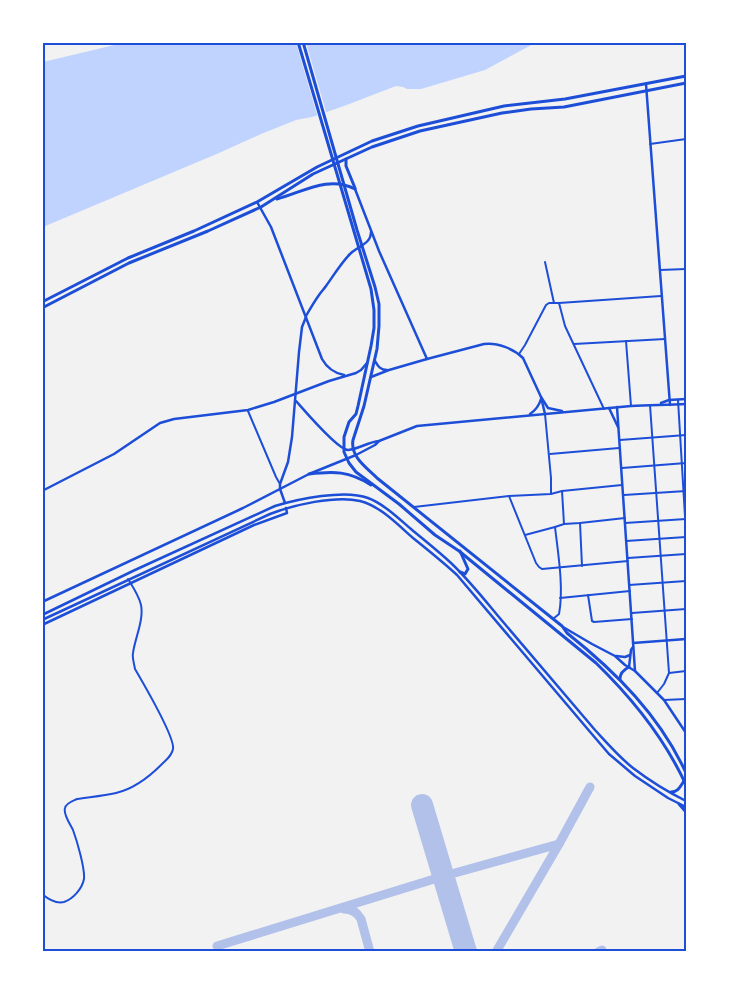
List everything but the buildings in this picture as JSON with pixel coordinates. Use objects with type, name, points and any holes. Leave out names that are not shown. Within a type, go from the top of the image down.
[{"type":"main road","points":[[298,42],[379,304],[379,336],[371,377],[360,421],[353,440],[353,449],[356,455],[377,478],[552,619],[615,656],[635,671],[664,700],[686,733]]},
{"type":"main road","points":[[302,42],[373,288],[374,328],[356,414],[349,422],[344,438],[343,449],[346,458],[356,472],[435,535],[459,551],[605,672],[643,714],[668,750],[686,785]]},
{"type":"main road","points":[[42,302],[128,258],[202,228],[257,202],[308,172],[363,144],[404,130],[504,106],[553,101],[686,76]]},
{"type":"main road","points":[[42,308],[129,263],[261,207],[314,174],[346,158],[403,136],[513,111],[564,107],[686,83]]},
{"type":"main road","points":[[646,84],[670,405]]},
{"type":"main road","points":[[346,158],[346,166],[371,230],[427,359]]},
{"type":"main road","points":[[274,200],[303,189],[325,184],[347,185],[355,189]]},
{"type":"main road","points":[[257,202],[270,227],[326,365],[338,374],[348,375]]},
{"type":"main road","points":[[42,625],[254,525],[287,513],[280,484],[289,455],[292,437],[296,401],[296,378],[303,323],[318,295],[348,256],[368,242],[371,237],[371,230]]},
{"type":"main road","points":[[371,377],[389,370],[488,343],[498,345],[519,354],[526,363],[541,398],[545,414]]},
{"type":"main road","points":[[374,360],[379,368],[389,370]]},
{"type":"main road","points":[[42,491],[114,454],[160,424],[174,418],[248,410],[358,372],[368,362]]},
{"type":"main road","points":[[541,398],[548,408],[566,412]]},
{"type":"main road","points":[[527,416],[536,410],[541,398]]},
{"type":"main road","points":[[659,404],[669,400],[686,399]]},
{"type":"main road","points":[[296,401],[318,426],[343,449],[347,450],[378,441],[417,426],[617,407],[686,404]]},
{"type":"main road","points":[[617,407],[635,671]]},
{"type":"main road","points":[[609,408],[619,428]]},
{"type":"main road","points":[[42,602],[243,508],[309,474],[356,455],[378,441]]},
{"type":"main road","points":[[309,474],[344,473],[377,487]]},
{"type":"main road","points":[[42,615],[260,512],[285,503],[338,495],[359,495],[379,504],[398,518],[460,572],[614,750],[638,772],[686,801]]},
{"type":"main road","points":[[42,620],[263,516],[286,508],[326,500],[349,499],[366,503],[376,508],[457,575],[610,754],[635,776],[668,798],[686,807]]},
{"type":"main road","points":[[459,551],[468,569],[465,574],[460,572]]},
{"type":"main road","points":[[61,606],[65,614]]},
{"type":"main road","points":[[562,626],[567,633],[600,660],[648,711],[664,733],[686,773]]},
{"type":"main road","points":[[633,644],[686,639]]},
{"type":"main road","points":[[517,647],[521,643]]},
{"type":"main road","points":[[629,667],[633,644]]},
{"type":"main road","points":[[615,656],[625,657],[631,654]]},
{"type":"main road","points":[[620,680],[622,671],[629,667]]},
{"type":"main road","points":[[671,792],[680,788],[684,780]]},
{"type":"main road","points":[[680,804],[686,812]]},
{"type":"street","points":[[650,144],[686,139]]},
{"type":"street","points":[[545,262],[554,303]]},
{"type":"street","points":[[660,270],[686,269]]},
{"type":"street","points":[[519,354],[546,305],[549,303],[661,296]]},
{"type":"street","points":[[559,303],[565,326],[604,409]]},
{"type":"street","points":[[574,344],[665,339]]},
{"type":"street","points":[[626,341],[631,406]]},
{"type":"street","points":[[678,400],[685,491],[686,533]]},
{"type":"street","points":[[650,405],[669,673],[657,693]]},
{"type":"street","points":[[248,410],[280,484]]},
{"type":"street","points":[[545,414],[552,478],[551,494]]},
{"type":"street","points":[[620,440],[686,435]]},
{"type":"street","points":[[550,454],[620,448]]},
{"type":"street","points":[[622,468],[686,463]]},
{"type":"street","points":[[414,507],[623,485]]},
{"type":"street","points":[[562,491],[564,524]]},
{"type":"street","points":[[623,495],[685,491]]},
{"type":"street","points":[[509,496],[539,567],[542,569],[582,566],[661,555],[686,554]]},
{"type":"street","points":[[525,535],[564,524],[625,518]]},
{"type":"street","points":[[625,523],[686,519]]},
{"type":"street","points":[[580,523],[582,566]]},
{"type":"street","points":[[552,619],[559,614],[560,598],[555,527]]},
{"type":"street","points":[[626,541],[686,537]]},
{"type":"street","points":[[42,894],[52,900],[65,902],[75,895],[84,880],[74,833],[65,813],[66,805],[77,799],[117,793],[131,787],[154,772],[173,750],[163,720],[135,669],[133,652],[142,607],[128,579]]},
{"type":"street","points":[[629,585],[686,581]]},
{"type":"street","points":[[560,598],[630,591]]},
{"type":"street","points":[[588,595],[592,621],[632,619]]},
{"type":"street","points":[[631,613],[686,609]]},
{"type":"street","points":[[669,673],[686,671]]},
{"type":"street","points":[[664,700],[686,699]]},
{"type":"water","points":[[127,42],[535,43],[485,70],[421,89],[407,89],[396,86],[312,117],[296,120],[43,227],[43,62]]},
{"type":"pier","points":[[296,43],[306,43],[327,115],[318,118]]},
{"type":"taxiway","points":[[496,952],[590,787]]},
{"type":"taxiway","points":[[217,946],[444,876],[559,844]]},
{"type":"taxiway","points":[[344,909],[358,914],[370,952]]},
{"type":"taxiway","points":[[598,952],[602,950]]},
{"type":"runway","points":[[422,805],[466,952]]}]
